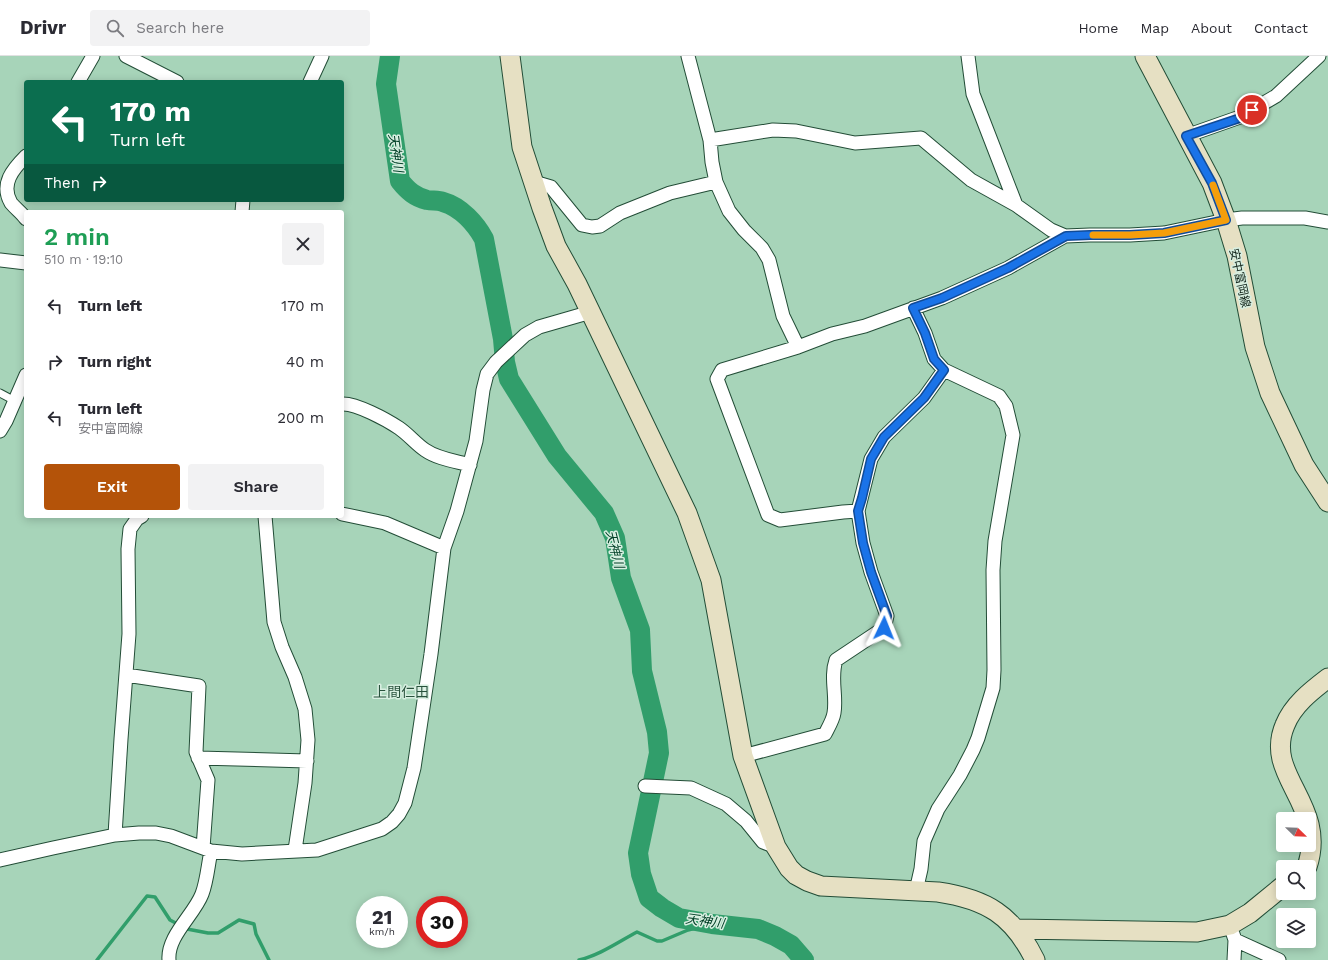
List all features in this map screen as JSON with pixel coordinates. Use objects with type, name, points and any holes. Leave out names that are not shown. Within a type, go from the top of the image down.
[{"type":"street","points":[[79,80],[93,56]]},
{"type":"street","points":[[126,56],[173,80]]},
{"type":"street","points":[[311,80],[322,56]]},
{"type":"street","points":[[510,56],[522,147],[556,246],[578,284],[686,513],[711,580],[744,756],[776,847],[789,868],[796,875],[821,886],[944,893],[973,899],[989,906],[1015,929],[1027,944],[1035,960]]},
{"type":"street","points":[[688,56],[710,140],[716,182],[729,211],[744,230],[762,248],[769,260],[783,316],[798,347]]},
{"type":"street","points":[[968,56],[973,94],[1016,205]]},
{"type":"street","name":"安中富岡線","points":[[1145,56],[1212,183],[1226,220],[1236,256],[1255,347],[1270,393],[1304,465],[1328,502]]},
{"type":"street","points":[[1186,136],[1240,118],[1276,96],[1319,56]]},
{"type":"street","points":[[710,140],[773,130],[796,131],[855,143],[921,138],[971,180],[1016,205],[1050,230],[1066,236],[1164,233],[1242,218],[1305,218],[1328,222]]},
{"type":"street","points":[[24,158],[11,171],[6,180],[5,192],[10,202],[24,217]]},
{"type":"street","points":[[534,182],[551,187],[582,225],[592,227],[600,226],[620,213],[670,193],[716,182]]},
{"type":"street","points":[[858,511],[780,520],[768,516],[717,380],[722,370],[798,347],[832,334],[865,326],[942,298],[1008,268],[1066,236]]},
{"type":"street","points":[[0,260],[24,263]]},
{"type":"street","points":[[913,308],[925,333],[934,359],[944,370],[999,396],[1006,406],[1013,435],[995,541],[993,570],[993,688],[973,750],[960,775],[938,809],[924,841],[921,869],[916,891]]},
{"type":"street","points":[[0,860],[115,835],[156,833],[171,836],[207,850],[242,854],[317,850],[382,829],[392,822],[406,803],[414,768],[431,654],[444,548],[476,441],[483,390],[487,374],[496,362],[525,335],[539,327],[591,312]]},
{"type":"street","points":[[744,756],[825,734],[834,714],[833,676],[836,660],[884,628],[887,616],[871,572],[863,543],[858,511],[871,459],[884,437],[924,398],[944,370]]},
{"type":"street","points":[[0,431],[24,380]]},
{"type":"street","points":[[344,404],[363,409],[399,428],[426,451],[444,459],[470,465]]},
{"type":"street","points":[[344,514],[385,523],[444,548]]},
{"type":"street","points":[[115,835],[120,739],[129,634],[128,549],[130,529],[139,518]]},
{"type":"street","points":[[265,518],[274,622],[282,647],[295,677],[305,709],[308,740],[305,783],[295,850]]},
{"type":"street","points":[[126,675],[199,686],[196,752],[208,780],[207,850],[202,894],[174,939],[169,954],[169,960]]},
{"type":"street","points":[[1313,860],[1323,841],[1325,823],[1320,805],[1288,763],[1282,738],[1284,726],[1289,716],[1312,691],[1328,678]]},
{"type":"street","points":[[198,758],[307,760]]},
{"type":"street","points":[[645,786],[691,788],[726,804],[746,821],[763,842],[776,847]]},
{"type":"street","points":[[1234,960],[1232,933],[1250,913],[1276,892]]},
{"type":"street","points":[[1015,929],[1232,933],[1279,960]]},
{"type":"lane","points":[[0,393],[15,401]]},
{"type":"waterway","name":"天神川","points":[[390,56],[386,84],[400,181],[409,191],[419,197],[450,204],[462,212],[481,233],[484,239],[509,379],[557,456],[604,513],[615,538],[621,578],[640,630],[642,671],[657,732],[659,753],[638,853],[641,874],[649,898],[679,918],[712,924],[758,929],[791,945],[804,960]]},
{"type":"waterway","points":[[97,960],[147,896],[155,897],[170,920],[187,929],[208,933],[218,933],[239,920],[254,924],[256,934],[269,960]]},
{"type":"waterway","points":[[579,960],[602,952],[637,932],[657,941],[662,941],[688,930],[712,924]]},
{"type":"slow traffic","points":[[1093,235],[1164,233],[1226,220],[1213,185]]},
{"type":"district","name":"上間仁田","points":[[401,692]]},
{"type":"route","points":[[884,628],[887,616],[871,572],[863,543],[858,511],[871,459],[884,437],[924,398],[944,370],[934,359],[925,333],[913,308],[942,298],[1008,268],[1066,236],[1164,233],[1226,220],[1212,183],[1186,136],[1240,118],[1252,110]]}]
